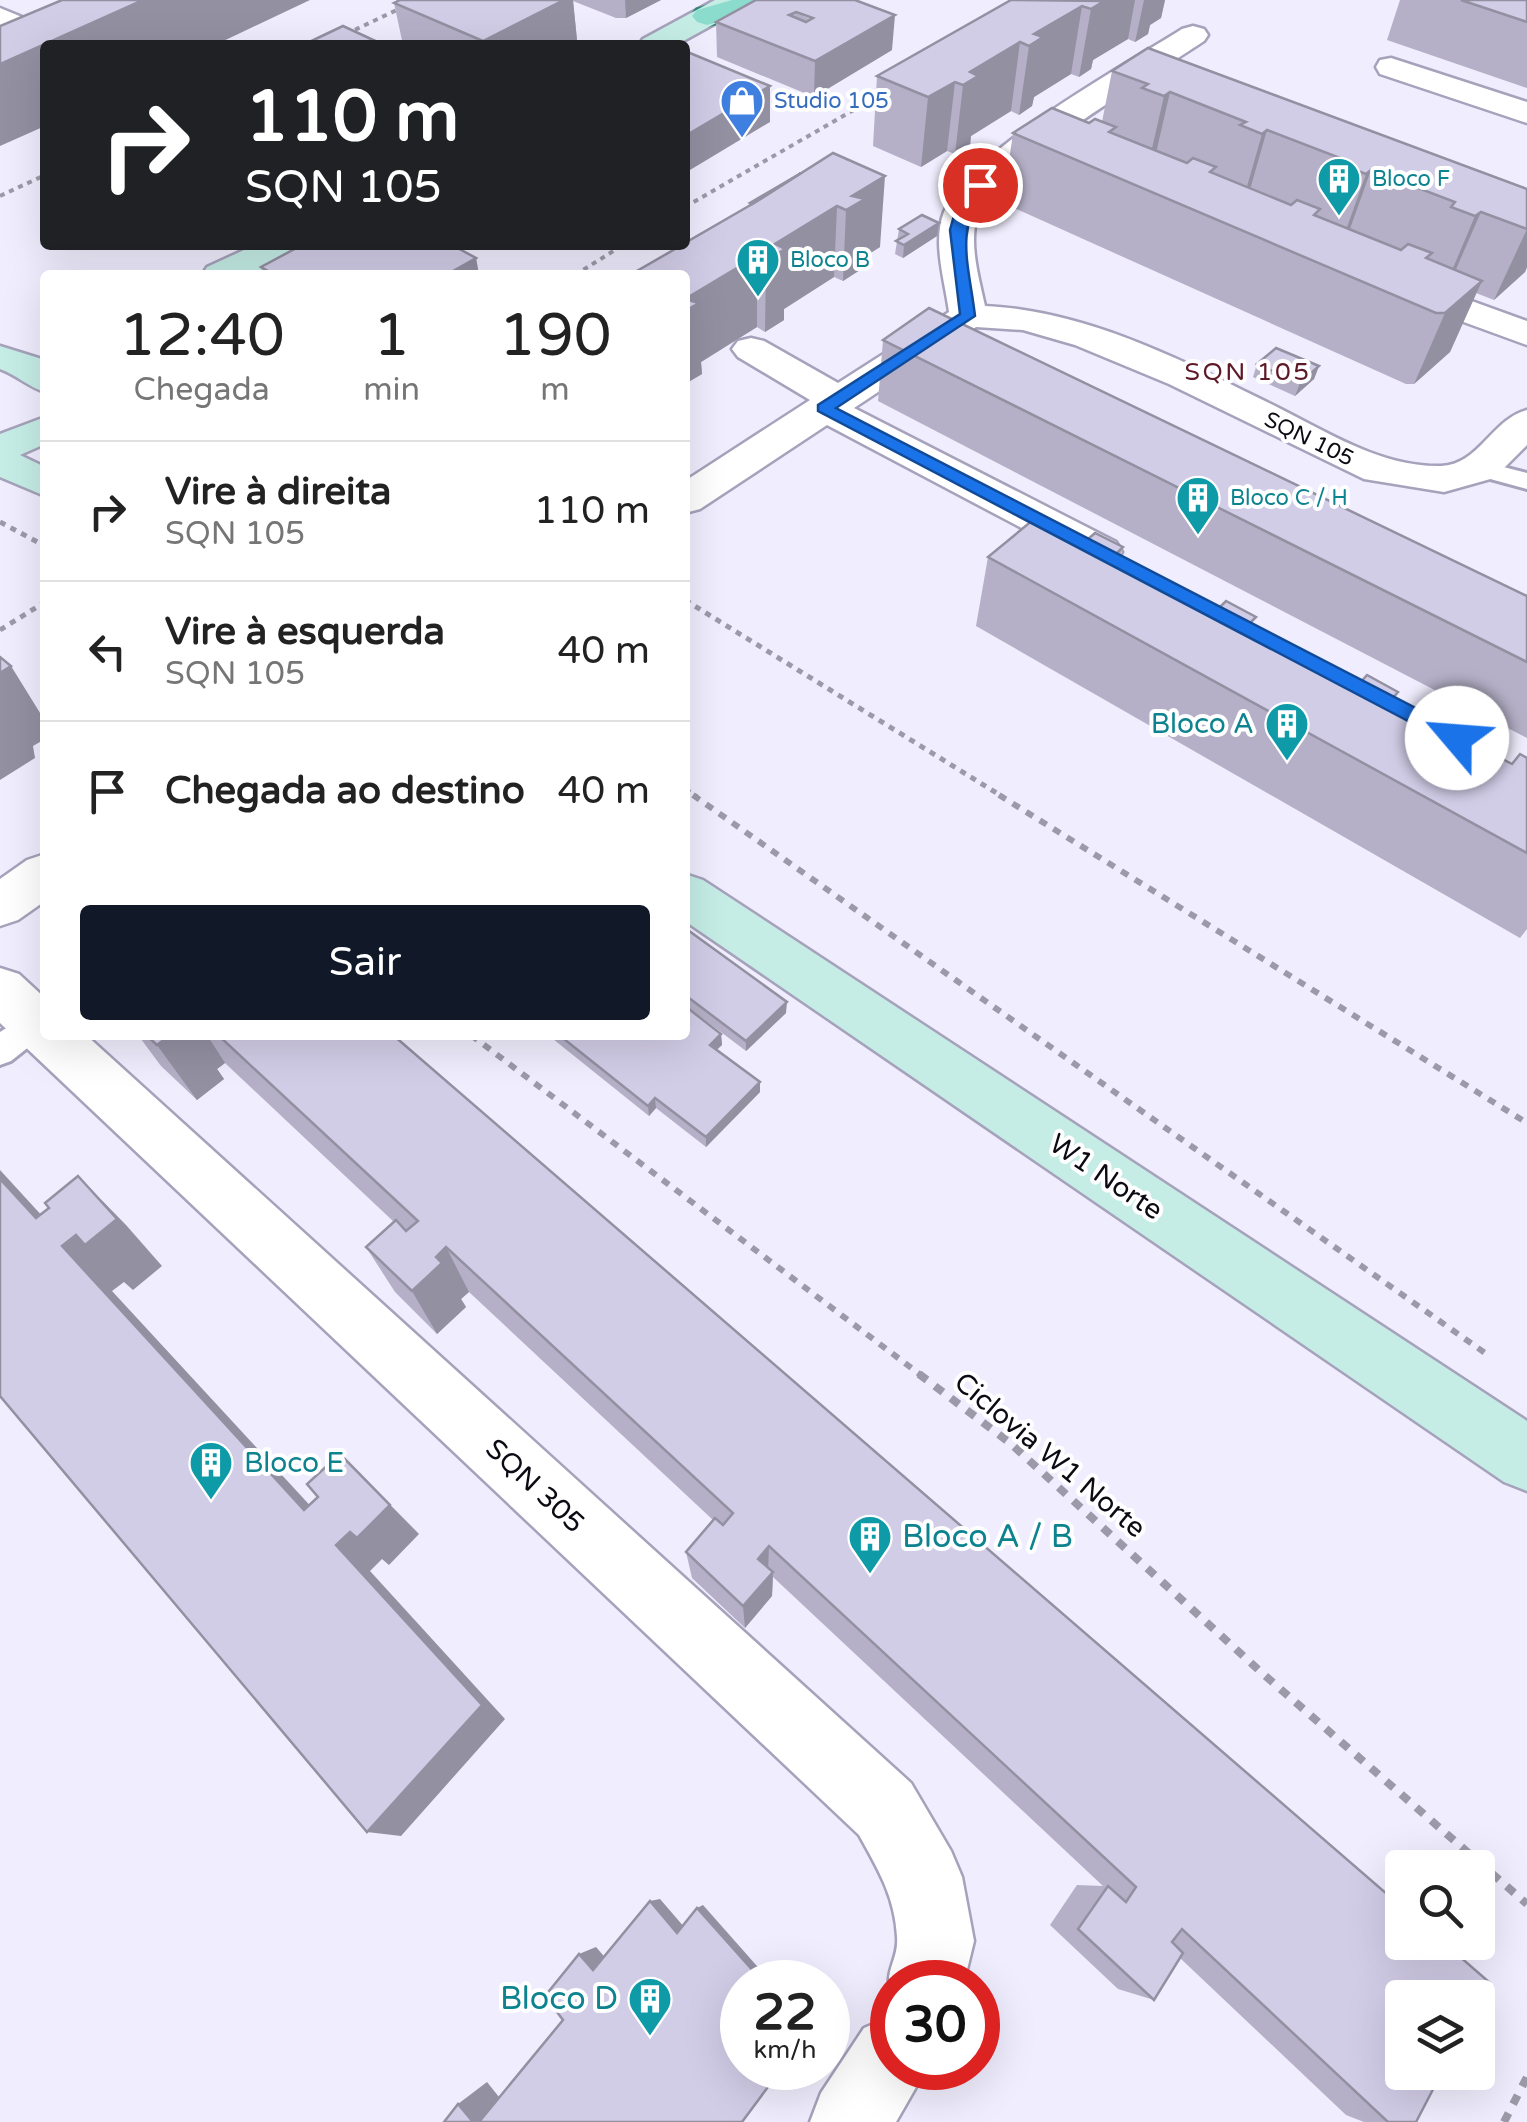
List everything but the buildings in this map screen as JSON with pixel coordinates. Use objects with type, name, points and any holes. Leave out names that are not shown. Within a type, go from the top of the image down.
[{"type":"main road","points":[[720,8],[766,0]]},
{"type":"street","points":[[663,40],[720,8]]},
{"type":"street","points":[[690,497],[968,316],[958,230],[963,208],[980,185],[1028,146],[1193,35]]},
{"type":"street","points":[[1391,66],[1527,113]]},
{"type":"street","points":[[1028,146],[1064,160]]},
{"type":"street","points":[[234,270],[272,250]]},
{"type":"street","points":[[1360,272],[1527,334]]},
{"type":"street","name":"SQN 105","points":[[968,316],[1025,319],[1088,336],[1183,376],[1364,466],[1444,479],[1480,470]]},
{"type":"street","points":[[0,354],[40,341]]},
{"type":"street","points":[[751,349],[830,404],[1140,573]]},
{"type":"street","points":[[0,354],[29,366],[40,376]]},
{"type":"street","points":[[1480,470],[1527,422]]},
{"type":"street","points":[[0,449],[40,431]]},
{"type":"street","points":[[0,462],[40,482]]},
{"type":"street","points":[[0,906],[40,878]]},
{"type":"street","name":"W1 Norte","points":[[690,897],[1527,1459]]},
{"type":"street","name":"SQN 305","points":[[41,1040],[885,1809],[925,1877],[936,1941],[930,1960]]},
{"type":"street","points":[[850,2122],[870,2090]]},
{"type":"lane","points":[[1480,470],[1527,481]]},
{"type":"path","points":[[338,38],[418,0]]},
{"type":"path","points":[[690,204],[893,88]]},
{"type":"path","points":[[0,196],[40,177]]},
{"type":"path","points":[[583,270],[616,250]]},
{"type":"path","points":[[0,522],[40,543]]},
{"type":"path","points":[[690,603],[1527,1124]]},
{"type":"path","points":[[0,630],[40,605]]},
{"type":"path","points":[[690,794],[1494,1360]]},
{"type":"path","name":"Ciclovia W1 Norte","points":[[476,1040],[1010,1443],[1290,1698],[1527,1904]]},
{"type":"path","points":[[1504,2122],[1527,2077]]},
{"type":"place","name":"Studio 105","points":[[742,139]]},
{"type":"place","name":"Bloco F","points":[[1339,217]]},
{"type":"place","name":"Bloco B","points":[[758,298]]},
{"type":"place","name":"Bloco C / H","points":[[1198,536]]},
{"type":"place","name":"Bloco A","points":[[1287,762]]},
{"type":"place","name":"Bloco E","points":[[211,1501]]},
{"type":"place","name":"Bloco A / B","points":[[870,1575]]},
{"type":"place","name":"Bloco D","points":[[650,2037]]},
{"type":"district","name":"SQN 105","points":[[1248,372]]},
{"type":"route","points":[[980,185],[963,208],[958,230],[968,316],[824,408],[1457,738]]}]
